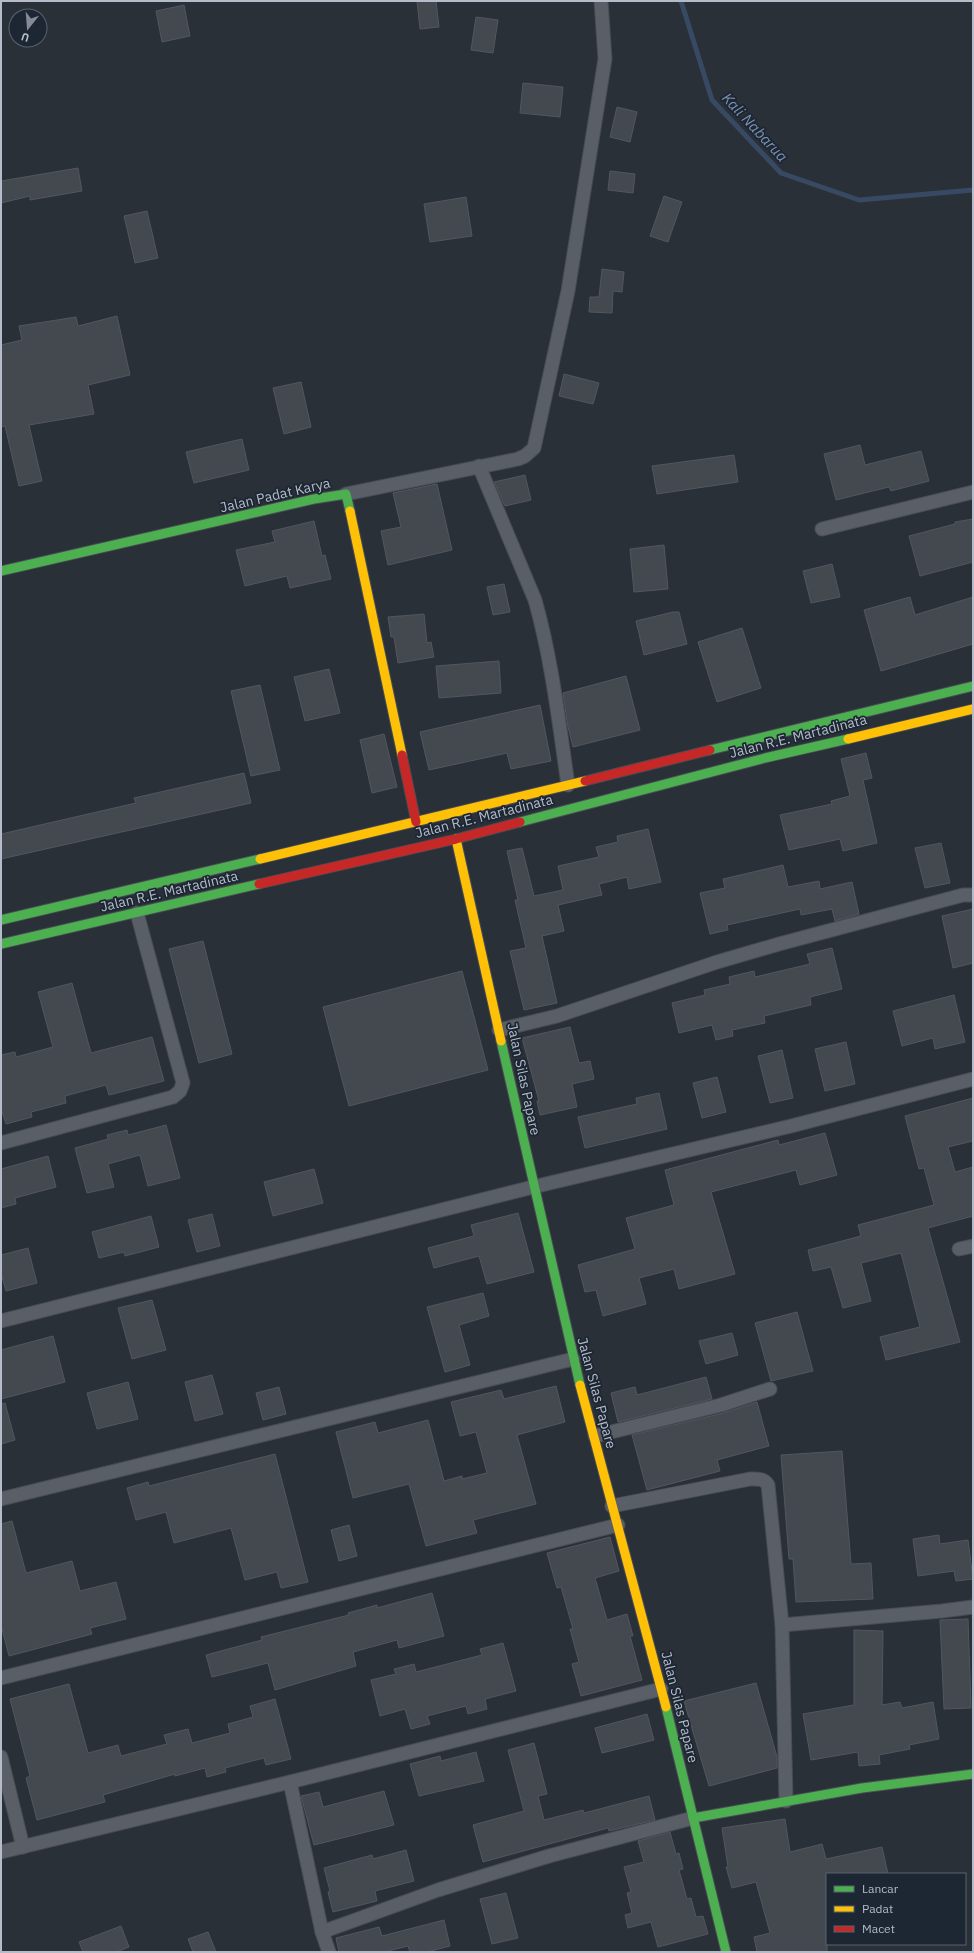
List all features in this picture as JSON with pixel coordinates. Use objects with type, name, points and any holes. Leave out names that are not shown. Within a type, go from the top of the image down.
[{"type":"main road","name":"Jalan Padat Karya","points":[[1,571],[346,494],[416,822]]},
{"type":"main road","name":"Jalan R.E. Martadinata","points":[[1,920],[416,822],[973,686]]},
{"type":"main road","name":"Jalan R.E. Martadinata","points":[[1,944],[456,839],[765,758],[973,709]]},
{"type":"main road","name":"Jalan Silas Papare","points":[[456,839],[533,1187],[573,1359],[595,1436],[612,1506],[661,1688],[726,1952]]},
{"type":"main road","points":[[692,1818],[862,1788],[973,1774]]},
{"type":"street","points":[[346,494],[525,456],[534,448],[568,291],[605,59],[601,1]]},
{"type":"street","points":[[479,466],[535,600],[553,686],[568,785]]},
{"type":"street","points":[[822,529],[973,492]]},
{"type":"street","points":[[499,1030],[557,1016],[717,962],[779,944],[963,895],[973,895]]},
{"type":"street","points":[[1,1143],[173,1097],[180,1092],[183,1083],[137,913]]},
{"type":"street","points":[[1,1321],[533,1187],[791,1126],[973,1079]]},
{"type":"street","points":[[958,1249],[973,1246]]},
{"type":"street","points":[[1,1499],[573,1359]]},
{"type":"street","points":[[595,1436],[720,1405],[770,1389]]},
{"type":"street","points":[[612,1506],[750,1479],[761,1479],[766,1481],[768,1485],[782,1625],[786,1801]]},
{"type":"street","points":[[1,1678],[618,1525]]},
{"type":"street","points":[[782,1625],[942,1611],[973,1606]]},
{"type":"street","points":[[1,1852],[290,1782],[661,1688]]},
{"type":"street","points":[[1,1757],[23,1846]]},
{"type":"street","points":[[290,1782],[322,1932],[329,1952]]},
{"type":"street","points":[[322,1932],[438,1890],[549,1856],[692,1818]]},
{"type":"building","points":[[417,1],[436,1],[439,27],[420,29]]},
{"type":"building","points":[[184,5],[190,36],[162,42],[156,11]]},
{"type":"building","points":[[476,17],[498,20],[493,53],[471,50]]},
{"type":"building","points":[[523,83],[563,87],[560,117],[520,113]]},
{"type":"building","points":[[617,107],[637,112],[630,142],[610,137]]},
{"type":"building","points":[[78,168],[82,191],[30,200],[30,196],[1,203],[1,181]]},
{"type":"building","points":[[610,171],[635,174],[633,193],[608,190]]},
{"type":"building","points":[[664,196],[682,202],[668,242],[650,236]]},
{"type":"building","points":[[466,197],[472,236],[430,242],[424,204]]},
{"type":"building","points":[[147,211],[158,258],[135,263],[124,216]]},
{"type":"building","points":[[602,269],[624,272],[622,292],[613,291],[612,313],[589,312],[590,297],[599,297]]},
{"type":"building","points":[[117,316],[130,375],[88,385],[94,414],[29,425],[42,481],[19,486],[5,426],[1,427],[1,345],[22,340],[19,326],[76,317],[78,326]]},
{"type":"building","points":[[564,374],[599,383],[593,404],[559,396]]},
{"type":"building","points":[[301,382],[311,427],[284,434],[273,388]]},
{"type":"building","points":[[242,439],[249,470],[194,483],[186,452]]},
{"type":"building","points":[[860,445],[865,465],[921,451],[929,481],[891,491],[889,487],[836,500],[824,454]]},
{"type":"building","points":[[734,455],[738,482],[657,494],[652,466]]},
{"type":"building","points":[[525,475],[531,500],[505,506],[494,482]]},
{"type":"building","points":[[437,484],[452,550],[388,565],[381,531],[401,527],[393,493]]},
{"type":"building","points":[[973,519],[973,562],[920,576],[909,536],[955,524],[955,522]]},
{"type":"building","points":[[314,521],[322,556],[325,555],[331,579],[290,588],[287,576],[245,586],[236,550],[275,542],[272,531]]},
{"type":"building","points":[[664,545],[668,589],[634,592],[630,549]]},
{"type":"building","points":[[832,564],[840,597],[811,603],[803,571]]},
{"type":"building","points":[[504,584],[510,612],[493,615],[487,587]]},
{"type":"building","points":[[910,597],[915,615],[973,597],[973,644],[881,671],[864,610]]},
{"type":"building","points":[[673,612],[679,612],[687,644],[644,655],[636,621]]},
{"type":"building","points":[[424,614],[427,643],[431,642],[434,657],[398,663],[394,637],[391,637],[388,617]]},
{"type":"building","points":[[742,628],[761,688],[717,702],[698,642]]},
{"type":"building","points":[[499,661],[501,693],[439,698],[436,666]]},
{"type":"building","points":[[329,669],[340,713],[305,721],[294,677]]},
{"type":"building","points":[[626,676],[640,730],[573,747],[568,727],[563,693]]},
{"type":"building","points":[[260,685],[280,770],[251,776],[231,691]]},
{"type":"building","points":[[540,705],[551,761],[511,769],[507,753],[429,770],[420,732]]},
{"type":"building","points":[[384,734],[397,787],[372,793],[360,740]]},
{"type":"building","points":[[866,753],[872,778],[863,780],[877,843],[843,851],[840,839],[789,850],[780,815],[832,804],[831,801],[850,796],[841,759]]},
{"type":"building","points":[[244,773],[251,803],[1,859],[1,834],[136,803],[134,798]]},
{"type":"building","points":[[648,829],[661,882],[629,889],[627,877],[599,884],[602,895],[558,905],[564,931],[542,936],[557,1003],[524,1010],[510,951],[526,948],[515,900],[518,900],[507,851],[522,848],[534,896],[563,890],[558,866],[599,857],[596,847],[618,842],[617,836]]},
{"type":"building","points":[[941,843],[950,883],[925,888],[915,848]]},
{"type":"building","points":[[783,865],[788,887],[819,881],[820,889],[852,882],[859,914],[835,921],[832,909],[801,915],[800,909],[727,925],[728,930],[710,934],[700,893],[725,888],[723,879]]},
{"type":"building","points":[[973,909],[973,963],[953,968],[942,916]]},
{"type":"building","points":[[203,941],[232,1054],[199,1063],[169,949]]},
{"type":"building","points":[[832,948],[842,989],[810,997],[811,1005],[764,1016],[765,1023],[732,1030],[733,1036],[716,1040],[712,1025],[679,1033],[672,1003],[705,995],[704,990],[730,984],[729,977],[754,971],[755,977],[810,964],[807,954]]},
{"type":"building","points":[[462,971],[488,1070],[349,1106],[323,1007]]},
{"type":"building","points":[[72,983],[91,1053],[152,1037],[164,1081],[109,1095],[106,1085],[65,1096],[66,1103],[31,1112],[32,1117],[6,1124],[1,1108],[1,1055],[15,1052],[16,1057],[53,1047],[38,992]]},
{"type":"building","points":[[954,995],[965,1042],[935,1049],[933,1038],[902,1046],[893,1011]]},
{"type":"building","points":[[570,1027],[579,1063],[590,1061],[594,1079],[572,1084],[577,1107],[540,1115],[537,1101],[539,1101],[522,1038]]},
{"type":"building","points":[[846,1042],[855,1084],[825,1091],[815,1049]]},
{"type":"building","points":[[782,1050],[793,1098],[770,1103],[758,1056]]},
{"type":"building","points":[[717,1077],[726,1112],[702,1118],[693,1083]]},
{"type":"building","points":[[659,1093],[667,1129],[585,1148],[578,1117],[637,1104],[636,1098]]},
{"type":"building","points":[[973,1098],[973,1141],[948,1147],[955,1172],[973,1167],[973,1216],[928,1228],[960,1342],[886,1360],[880,1337],[920,1327],[901,1253],[861,1263],[871,1301],[843,1308],[831,1267],[813,1271],[808,1250],[861,1236],[858,1225],[934,1205],[924,1168],[919,1169],[905,1116]]},
{"type":"building","points":[[166,1125],[180,1178],[148,1186],[140,1155],[108,1164],[114,1187],[87,1193],[75,1148],[108,1139],[107,1135],[127,1130],[128,1135]]},
{"type":"building","points":[[825,1133],[837,1175],[800,1185],[796,1170],[711,1192],[735,1274],[679,1289],[674,1269],[639,1278],[646,1304],[603,1316],[596,1290],[585,1292],[578,1265],[635,1249],[626,1218],[674,1205],[665,1170],[778,1140],[779,1145]]},
{"type":"building","points":[[48,1156],[56,1187],[15,1198],[16,1204],[1,1208],[1,1169]]},
{"type":"building","points":[[314,1169],[323,1203],[273,1216],[264,1182]]},
{"type":"building","points":[[518,1213],[534,1272],[487,1284],[479,1256],[434,1268],[428,1248],[474,1236],[471,1225]]},
{"type":"building","points":[[212,1214],[220,1246],[197,1252],[188,1220]]},
{"type":"building","points":[[151,1216],[159,1247],[125,1256],[124,1252],[99,1258],[92,1232]]},
{"type":"building","points":[[28,1248],[37,1283],[6,1291],[1,1273],[1,1255]]},
{"type":"building","points":[[483,1293],[489,1316],[459,1325],[470,1365],[445,1372],[427,1307]]},
{"type":"building","points":[[152,1300],[166,1350],[132,1359],[118,1308]]},
{"type":"building","points":[[797,1312],[813,1371],[771,1381],[755,1323]]},
{"type":"building","points":[[732,1333],[738,1355],[706,1364],[699,1341]]},
{"type":"building","points":[[53,1336],[65,1382],[1,1399],[1,1350]]},
{"type":"building","points":[[212,1375],[223,1414],[195,1421],[185,1382]]},
{"type":"building","points":[[706,1377],[712,1399],[618,1422],[611,1393],[635,1387],[637,1395]]},
{"type":"building","points":[[128,1382],[138,1419],[97,1429],[87,1393]]},
{"type":"building","points":[[556,1386],[565,1422],[517,1435],[536,1504],[473,1520],[477,1533],[426,1546],[409,1484],[353,1498],[336,1432],[375,1422],[378,1433],[428,1420],[444,1481],[462,1476],[462,1479],[487,1473],[476,1432],[460,1436],[451,1402],[501,1390],[504,1399]]},
{"type":"building","points":[[279,1387],[286,1414],[263,1420],[256,1393]]},
{"type":"building","points":[[757,1402],[769,1446],[717,1460],[720,1471],[647,1490],[632,1435],[723,1413]]},
{"type":"building","points":[[5,1403],[15,1440],[1,1444],[1,1404]]},
{"type":"building","points":[[842,1451],[851,1564],[871,1563],[873,1599],[796,1602],[793,1559],[789,1559],[781,1455]]},
{"type":"building","points":[[275,1454],[308,1582],[281,1588],[277,1572],[245,1580],[231,1528],[174,1543],[166,1512],[136,1520],[127,1488],[148,1482],[149,1486]]},
{"type":"building","points":[[12,1521],[26,1573],[72,1561],[80,1591],[116,1582],[126,1619],[90,1628],[92,1634],[9,1656],[1,1625],[1,1524]]},
{"type":"building","points":[[349,1525],[357,1556],[339,1561],[331,1530]]},
{"type":"building","points":[[939,1535],[940,1544],[968,1540],[973,1579],[956,1581],[954,1571],[918,1576],[913,1539]]},
{"type":"building","points":[[610,1537],[619,1571],[595,1578],[607,1620],[627,1614],[633,1636],[630,1636],[642,1680],[581,1696],[572,1664],[579,1662],[570,1629],[573,1629],[561,1587],[557,1588],[547,1553]]},
{"type":"building","points":[[432,1593],[444,1636],[399,1648],[397,1640],[353,1652],[356,1666],[275,1690],[268,1663],[212,1677],[206,1655],[262,1640],[261,1637],[349,1615],[348,1613],[377,1605],[377,1608]]},
{"type":"building","points":[[968,1619],[971,1708],[944,1709],[940,1620]]},
{"type":"building","points":[[854,1630],[883,1631],[882,1705],[900,1702],[902,1708],[933,1702],[939,1739],[909,1745],[910,1749],[879,1755],[880,1764],[859,1766],[858,1752],[811,1760],[803,1714],[854,1705]]},
{"type":"building","points":[[503,1643],[516,1691],[485,1699],[487,1709],[468,1714],[466,1706],[427,1716],[430,1724],[411,1729],[405,1709],[380,1716],[371,1680],[396,1674],[394,1669],[414,1664],[416,1672],[482,1655],[480,1649]]},
{"type":"building","points":[[756,1683],[777,1757],[777,1768],[709,1786],[684,1701]]},
{"type":"building","points":[[69,1684],[88,1753],[118,1745],[121,1756],[167,1744],[164,1735],[188,1729],[192,1743],[230,1733],[228,1724],[253,1717],[250,1706],[275,1699],[291,1759],[266,1765],[264,1758],[225,1768],[226,1772],[207,1777],[205,1768],[175,1776],[175,1774],[103,1795],[105,1802],[37,1820],[26,1778],[30,1776],[10,1699]]},
{"type":"building","points":[[647,1714],[654,1740],[602,1753],[595,1728]]},
{"type":"building","points":[[534,1743],[547,1794],[538,1796],[544,1820],[583,1810],[584,1813],[649,1796],[655,1820],[609,1831],[608,1828],[483,1862],[473,1825],[524,1811],[508,1750]]},
{"type":"building","points":[[476,1752],[484,1781],[419,1796],[410,1764],[440,1756],[441,1761]]},
{"type":"building","points":[[384,1791],[394,1825],[314,1845],[301,1796],[319,1792],[323,1807]]},
{"type":"building","points":[[785,1819],[790,1852],[822,1844],[826,1859],[882,1847],[888,1873],[826,1873],[827,1952],[757,1952],[754,1937],[770,1933],[756,1882],[732,1888],[726,1867],[728,1867],[722,1828]]},
{"type":"building","points":[[670,1832],[676,1854],[679,1853],[683,1869],[679,1870],[687,1899],[691,1898],[696,1917],[703,1916],[708,1934],[658,1947],[651,1922],[628,1928],[625,1915],[632,1913],[627,1893],[631,1892],[624,1867],[644,1862],[638,1841]]},
{"type":"building","points":[[406,1850],[414,1881],[375,1891],[377,1901],[333,1912],[328,1892],[330,1891],[324,1868],[372,1855],[373,1859]]},
{"type":"building","points":[[506,1893],[518,1938],[492,1944],[480,1899]]},
{"type":"building","points":[[444,1920],[450,1946],[427,1952],[410,1952],[408,1946],[384,1952],[339,1952],[336,1938],[379,1927],[382,1936]]},
{"type":"building","points":[[121,1926],[129,1947],[116,1952],[83,1952],[79,1942]]},
{"type":"building","points":[[208,1932],[216,1952],[193,1952],[188,1939]]},
{"type":"waterway","name":"Kali Nabarua","points":[[681,1],[712,100],[781,173],[859,200],[973,190]]},
{"type":"traffic: fast","points":[[1,571],[314,499],[346,494],[350,511]]},
{"type":"traffic: fast","points":[[710,750],[973,686]]},
{"type":"traffic: fast","points":[[520,822],[765,758],[848,739]]},
{"type":"traffic: fast","points":[[1,920],[260,859]]},
{"type":"traffic: fast","points":[[1,944],[259,884]]},
{"type":"traffic: fast","points":[[501,1041],[580,1385]]},
{"type":"traffic: fast","points":[[666,1707],[726,1952]]},
{"type":"traffic: fast","points":[[693,1818],[862,1788],[973,1774]]},
{"type":"traffic: slow","points":[[350,511],[402,755]]},
{"type":"traffic: slow","points":[[848,739],[973,709]]},
{"type":"traffic: slow","points":[[260,859],[585,781]]},
{"type":"traffic: slow","points":[[456,839],[501,1041]]},
{"type":"traffic: slow","points":[[580,1385],[666,1707]]},
{"type":"traffic: jam","points":[[585,781],[710,750]]},
{"type":"traffic: jam","points":[[402,755],[416,822]]},
{"type":"traffic: jam","points":[[259,884],[456,839],[520,822]]}]
